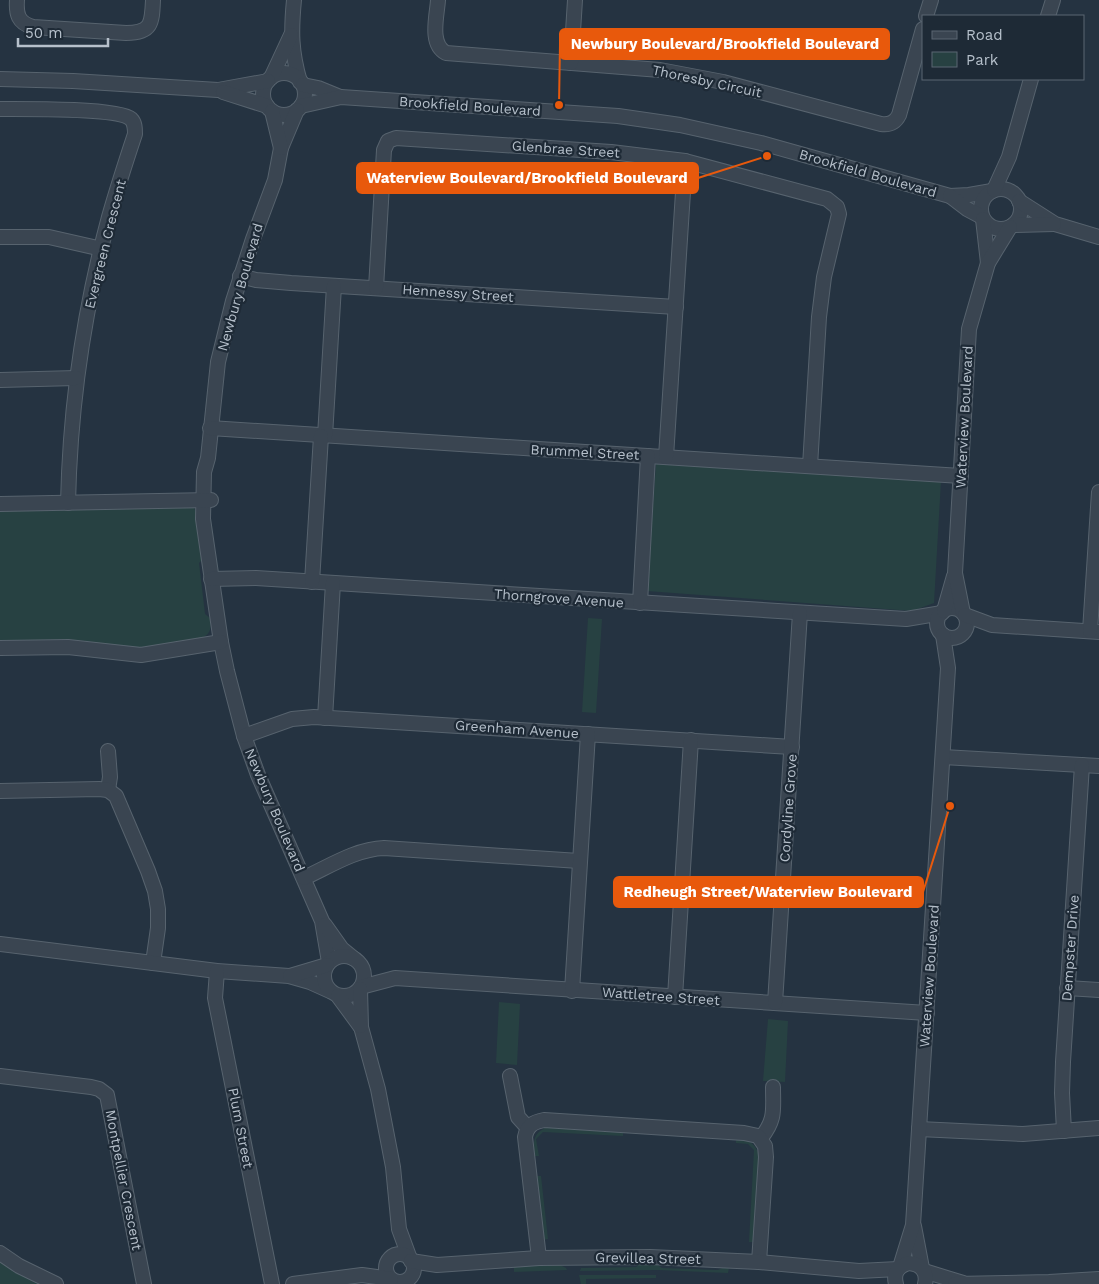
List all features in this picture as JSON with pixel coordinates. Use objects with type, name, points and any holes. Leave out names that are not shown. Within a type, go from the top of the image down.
[{"type":"street","points":[[17,0],[18,17],[26,25],[126,33],[138,33],[148,27],[152,16],[153,0]]},
{"type":"street","points":[[218,90],[285,115],[299,108],[304,100],[304,92],[294,61],[291,35],[294,0]]},
{"type":"street","name":"Thoresby Circuit","points":[[438,0],[435,39],[439,48],[446,53],[660,70],[723,82],[869,121],[887,124],[893,122],[899,115],[922,33]]},
{"type":"street","points":[[571,62],[575,0]]},
{"type":"street","points":[[926,15],[929,0]]},
{"type":"street","points":[[1048,15],[1053,0]]},
{"type":"street","points":[[270,109],[263,94],[291,35]]},
{"type":"street","points":[[0,79],[218,90],[269,80],[283,73],[296,77],[302,83]]},
{"type":"street","points":[[1031,80],[1009,157],[993,191],[983,200],[981,205],[982,218],[992,228],[1004,229],[1012,226],[1055,224]]},
{"type":"street","name":"Brookfield Boulevard","points":[[302,83],[341,97],[618,116],[680,125],[762,143],[950,196],[993,191]]},
{"type":"street","name":"Brookfield Boulevard","points":[[299,108],[341,97]]},
{"type":"street","name":"Newbury Boulevard","points":[[299,108],[281,148],[275,180],[240,276],[218,362],[208,458],[212,472],[207,500],[208,551],[221,642],[244,736],[269,803],[322,921],[342,949],[357,962]]},
{"type":"street","name":"Newbury Boulevard","points":[[270,109],[281,148]]},
{"type":"street","name":"Evergreen Crescent","points":[[0,110],[116,114],[126,116],[134,123],[135,134],[109,217],[76,378],[68,503]]},
{"type":"street","name":"Glenbrae Street","points":[[376,288],[384,150],[388,141],[396,138],[610,152],[685,161],[827,199],[839,210],[824,277],[819,317],[810,466]]},
{"type":"street","points":[[1009,157],[1011,179],[1018,200],[1020,214],[1012,226]]},
{"type":"street","points":[[666,457],[685,161]]},
{"type":"street","points":[[993,191],[1007,190],[1018,200],[1055,224],[1099,237]]},
{"type":"street","name":"Brookfield Boulevard","points":[[950,196],[982,218]]},
{"type":"street","name":"Waterview Boulevard","points":[[982,218],[988,263]]},
{"type":"street","name":"Waterview Boulevard","points":[[943,612],[955,573],[969,328],[988,263],[1012,226]]},
{"type":"street","points":[[0,236],[49,237],[102,249]]},
{"type":"street","name":"Hennessy Street","points":[[240,276],[265,281],[334,286],[676,307]]},
{"type":"street","points":[[312,582],[334,286]]},
{"type":"street","points":[[0,380],[76,378]]},
{"type":"street","name":"Brummel Street","points":[[210,428],[960,476]]},
{"type":"street","points":[[640,603],[648,456]]},
{"type":"street","points":[[992,625],[952,608],[943,612],[937,620],[937,625],[942,634],[952,638],[992,625],[1095,631],[1099,492]]},
{"type":"street","points":[[0,504],[207,500]]},
{"type":"street","name":"Waterview Boulevard","points":[[955,573],[964,614]]},
{"type":"street","name":"Thorngrove Avenue","points":[[211,579],[256,578],[906,619],[943,612]]},
{"type":"street","points":[[325,718],[333,583]]},
{"type":"street","name":"Cordyline Grove","points":[[776,1003],[800,612]]},
{"type":"street","points":[[962,635],[967,623],[964,614]]},
{"type":"street","name":"Thorngrove Avenue","points":[[906,619],[942,634]]},
{"type":"street","name":"Waterview Boulevard","points":[[896,1284],[895,1277],[913,1225],[948,668],[942,634]]},
{"type":"street","name":"Waterview Boulevard","points":[[948,668],[962,635]]},
{"type":"street","points":[[0,648],[68,647],[141,655],[221,642]]},
{"type":"street","name":"Greenham Avenue","points":[[244,736],[297,718],[325,718],[792,747]]},
{"type":"street","points":[[572,991],[588,734]]},
{"type":"street","points":[[675,997],[691,740]]},
{"type":"street","points":[[108,751],[110,777],[108,790]]},
{"type":"street","points":[[943,757],[1099,766]]},
{"type":"street","name":"Dempster Drive","points":[[1064,1131],[1062,1093],[1067,988],[1082,765]]},
{"type":"street","points":[[0,791],[108,790],[116,796],[155,891],[158,909],[158,928],[153,963]]},
{"type":"street","points":[[304,878],[372,848],[579,861]]},
{"type":"street","name":"Newbury Boulevard","points":[[322,921],[328,964]]},
{"type":"street","points":[[0,944],[217,971],[289,976],[310,982],[334,993],[350,995],[360,988]]},
{"type":"street","points":[[289,976],[328,964],[340,956],[357,962],[364,977],[360,988],[361,1027],[378,1089],[393,1167],[399,1229],[414,1268],[410,1279],[402,1282],[362,1275],[293,1284]]},
{"type":"street","name":"Wattletree Street","points":[[357,962],[394,978],[927,1013]]},
{"type":"street","points":[[328,964],[324,972],[324,979],[361,1027]]},
{"type":"street","name":"Plum Street","points":[[217,971],[215,998],[272,1284]]},
{"type":"street","name":"Wattletree Street","points":[[360,988],[394,978]]},
{"type":"street","points":[[1067,988],[1099,990]]},
{"type":"street","name":"Montpellier Crescent","points":[[0,1076],[91,1087],[99,1089],[107,1095],[144,1284]]},
{"type":"street","points":[[510,1076],[518,1117],[528,1128]]},
{"type":"street","points":[[761,1138],[773,1118],[773,1087]]},
{"type":"street","points":[[539,1258],[525,1137],[528,1128],[538,1121],[553,1120],[744,1133],[753,1134],[761,1138],[765,1146],[766,1157],[759,1262]]},
{"type":"street","points":[[919,1129],[1023,1134],[1099,1128]]},
{"type":"street","name":"Waterview Boulevard","points":[[913,1225],[923,1274]]},
{"type":"street","points":[[393,1281],[386,1273],[388,1262],[396,1246],[399,1229]]},
{"type":"street","points":[[0,1253],[18,1266],[56,1284]]},
{"type":"street","points":[[362,1275],[388,1262],[397,1255],[402,1254],[410,1260]]},
{"type":"street","name":"Grevillea Street","points":[[410,1260],[437,1265],[539,1258],[650,1257],[759,1262],[859,1271],[899,1268],[909,1263],[914,1263],[923,1274]]},
{"type":"street","name":"Grevillea Street","points":[[410,1279],[437,1265]]},
{"type":"street","name":"Grevillea Street","points":[[859,1271],[890,1284]]},
{"type":"street","points":[[923,1274],[959,1283],[1049,1283],[1099,1279]]},
{"type":"green space","points":[[656,464],[941,481],[934,603],[912,611],[647,591]]},
{"type":"green space","points":[[193,507],[198,514],[203,559],[199,563],[205,614],[210,618],[211,625],[210,630],[204,637],[159,646],[134,648],[77,640],[0,641],[0,510]]},
{"type":"green space","points":[[588,618],[602,619],[596,713],[582,712]]},
{"type":"green space","points":[[499,1002],[520,1004],[517,1065],[496,1063]]},
{"type":"green space","points":[[768,1019],[788,1021],[785,1082],[763,1081]]},
{"type":"green space","points":[[549,1127],[623,1132],[623,1136],[543,1132],[536,1139],[539,1156],[534,1156],[535,1138],[537,1134]]},
{"type":"green space","points":[[736,1139],[751,1142],[756,1147],[759,1155],[754,1231],[755,1242],[749,1242],[754,1150],[748,1144],[736,1143]]},
{"type":"green space","points":[[537,1176],[541,1176],[548,1239],[543,1240]]},
{"type":"green space","points":[[0,1258],[46,1284],[0,1284]]},
{"type":"green space","points":[[558,1264],[567,1270],[514,1272],[514,1266]]},
{"type":"green space","points":[[640,1264],[656,1264],[662,1268],[718,1270],[726,1266],[729,1268],[728,1273],[658,1270],[580,1271],[581,1268],[636,1267]]},
{"type":"green space","points":[[579,1275],[656,1275],[656,1278],[586,1279],[586,1284],[581,1284]]},
{"type":"place","name":"Newbury Boulevard/Brookfield Boulevard","points":[[559,105]]},
{"type":"place","name":"Waterview Boulevard/Brookfield Boulevard","points":[[767,156]]},
{"type":"place","name":"Redheugh Street/Waterview Boulevard","points":[[950,806]]}]
